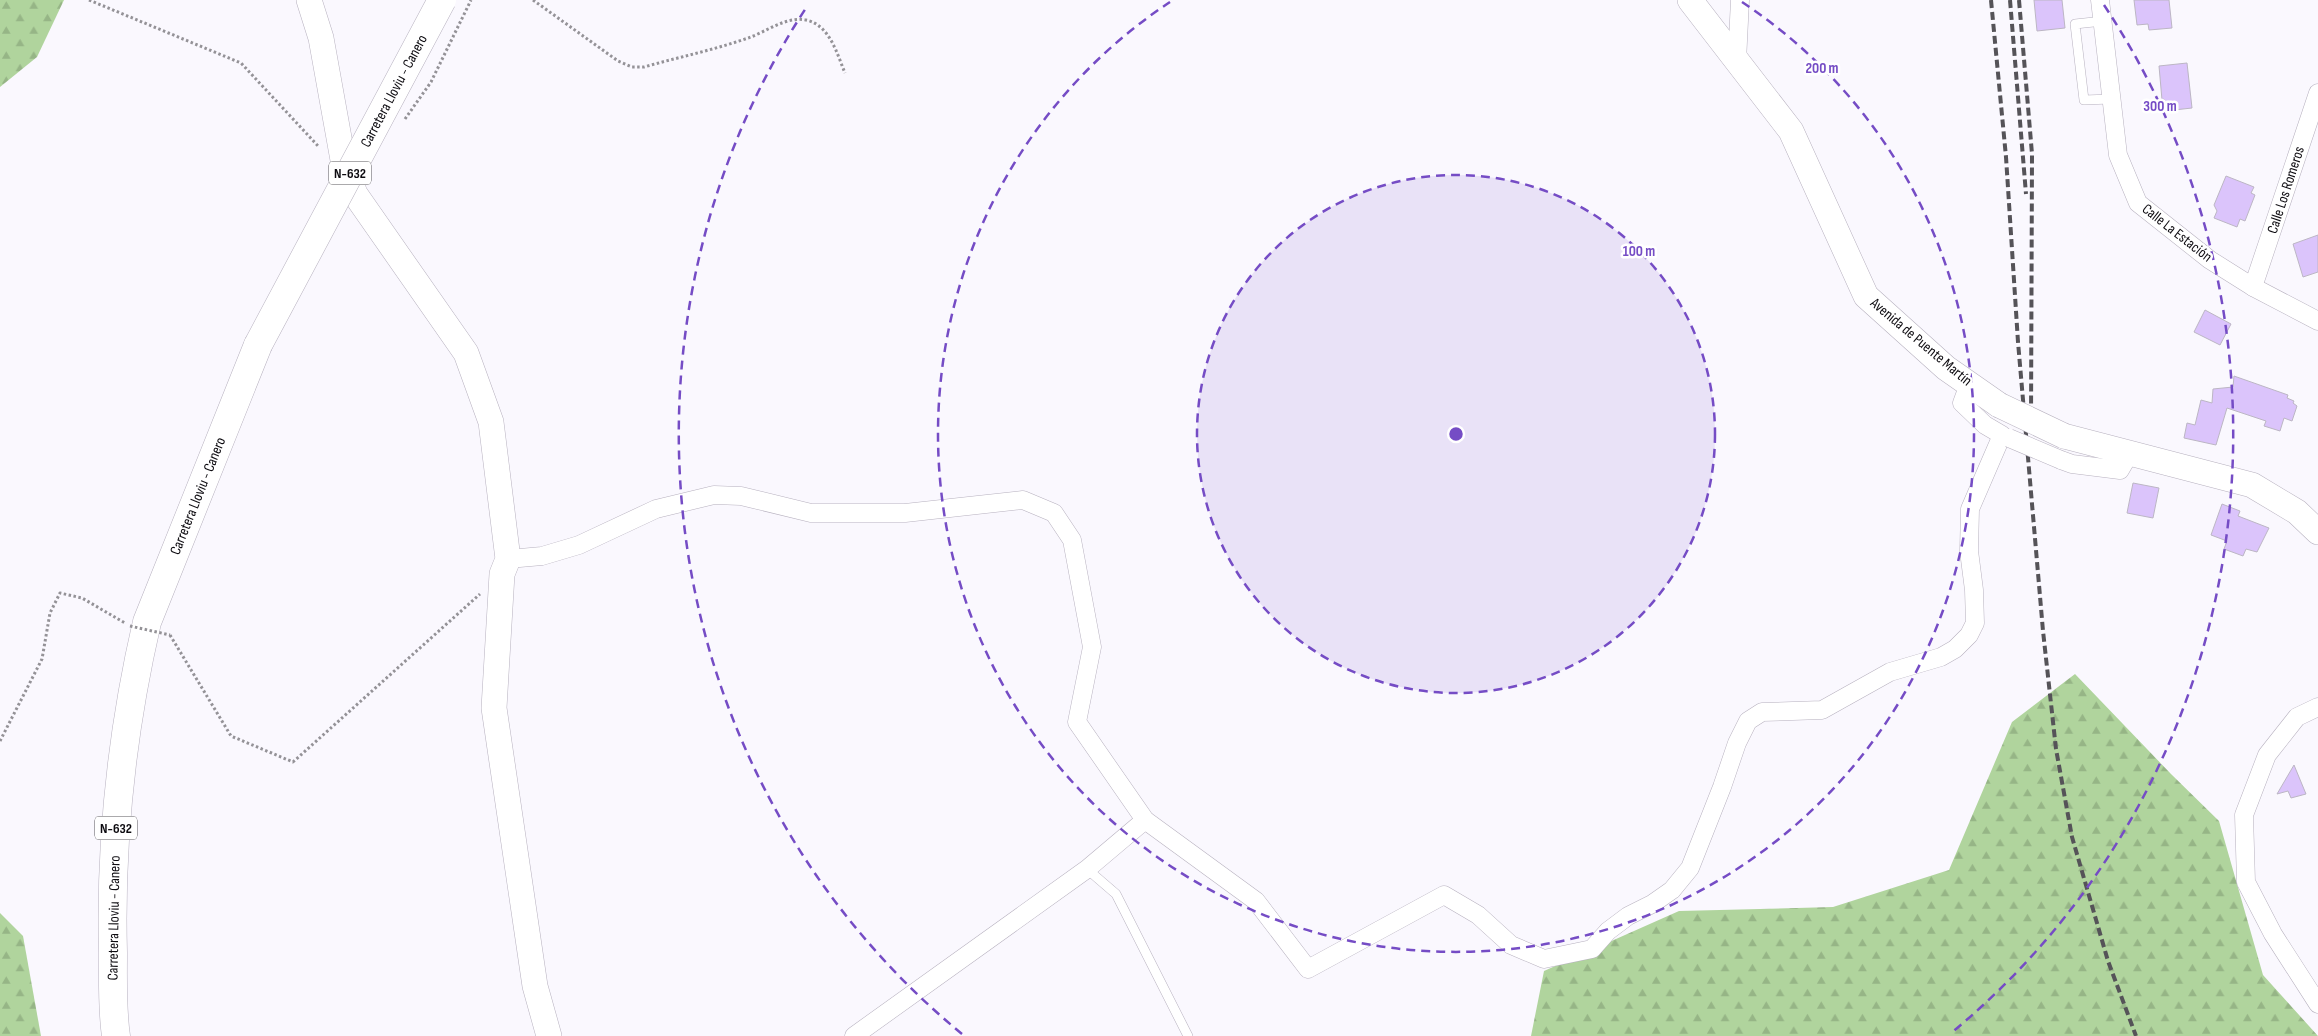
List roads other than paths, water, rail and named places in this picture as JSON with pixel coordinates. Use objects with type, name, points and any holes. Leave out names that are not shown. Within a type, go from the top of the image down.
[{"type":"highway","name":"Carretera Lloviu - Canero","points":[[116,1036],[112,899],[119,783],[147,622],[258,345],[442,0]]},
{"type":"street","points":[[309,0],[321,38],[343,160],[355,194],[466,353],[491,422],[505,566],[494,708],[535,986],[549,1036]]},
{"type":"street","name":"Avenida de Puente Martín","points":[[1690,0],[1791,131],[1866,296],[1946,368],[2062,448],[2130,453],[2252,485],[2297,512],[2318,532]]},
{"type":"street","points":[[1737,61],[1740,0]]},
{"type":"street","name":"Calle La Estación","points":[[2100,0],[2118,154],[2138,203],[2210,260],[2253,287],[2318,321]]},
{"type":"street","name":"Calle Los Romeros","points":[[2253,287],[2318,93]]},
{"type":"street","points":[[1969,384],[1962,402],[1985,425],[2006,437],[2062,448]]},
{"type":"street","points":[[505,566],[579,545],[656,510],[714,495],[741,496],[811,513],[905,513],[1023,500],[1054,514],[1072,540],[1092,647],[1077,722],[1145,820],[1256,901],[1308,969],[1444,895],[1478,915],[1511,946],[1544,959],[1592,949],[1608,931],[1628,916],[1652,904],[1672,890],[1690,868],[1737,743],[1748,721],[1762,712],[1822,710],[1890,672],[1941,658],[1956,649],[1969,635],[1975,623],[1974,590],[1969,551],[1970,509],[2006,437]]},
{"type":"street","points":[[2318,707],[2297,717],[2267,755],[2244,815],[2246,882],[2274,934],[2318,1004]]},
{"type":"street","points":[[854,1036],[1087,869],[1145,820]]},
{"type":"lane","points":[[2102,21],[2075,24],[2084,100],[2111,99]]},
{"type":"lane","points":[[1087,869],[1116,894],[1188,1036]]},
{"type":"railway","points":[[1991,0],[2006,157],[2018,342],[2043,631],[2056,749],[2072,837],[2108,961],[2136,1036]]},
{"type":"railway","points":[[2010,0],[2026,194]]},
{"type":"railway","points":[[2019,0],[2032,154],[2031,421]]}]
